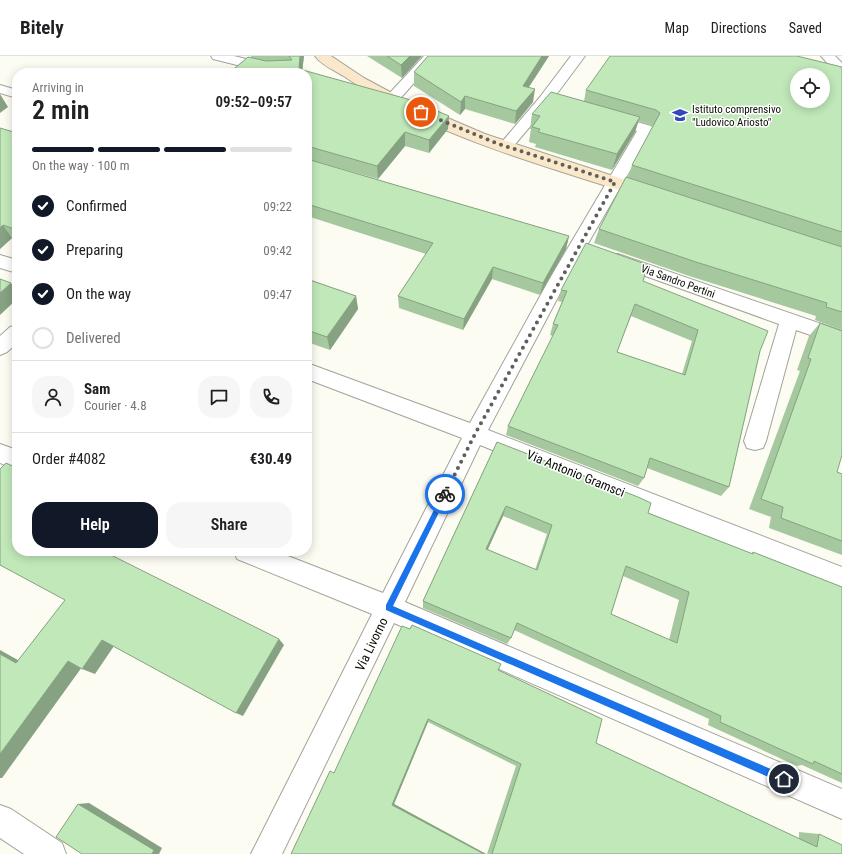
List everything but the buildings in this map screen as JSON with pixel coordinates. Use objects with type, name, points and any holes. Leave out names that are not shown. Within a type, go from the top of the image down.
[{"type":"main road","points":[[324,57],[368,87],[450,124],[506,146],[668,200]]},
{"type":"street","points":[[218,56],[266,68]]},
{"type":"street","points":[[392,99],[431,56]]},
{"type":"street","points":[[506,146],[545,100],[578,56]]},
{"type":"street","points":[[828,56],[842,71]]},
{"type":"street","points":[[345,88],[368,87]]},
{"type":"street","points":[[0,89],[12,93]]},
{"type":"street","points":[[545,100],[559,104]]},
{"type":"street","name":"Via Livorno","points":[[266,854],[311,769],[475,434],[584,248],[615,182],[646,130],[596,115]]},
{"type":"street","name":"Via Sandro Pertini","points":[[584,248],[842,339]]},
{"type":"street","points":[[0,261],[12,265]]},
{"type":"street","points":[[755,441],[789,321]]},
{"type":"street","points":[[0,347],[12,336]]},
{"type":"street","name":"Via Antonio Gramsci","points":[[312,373],[475,434],[842,579]]},
{"type":"street","points":[[0,453],[12,458]]},
{"type":"street","points":[[259,556],[389,608],[842,804]]},
{"type":"street","points":[[0,820],[51,854]]},
{"type":"way so far","points":[[421,112],[496,143],[615,182],[475,434],[445,494]]},
{"type":"place","name":"Istituto comprensivo \"Ludovico Ariosto\"","points":[[680,115]]},
{"type":"route","points":[[445,494],[389,608],[784,779]]}]
